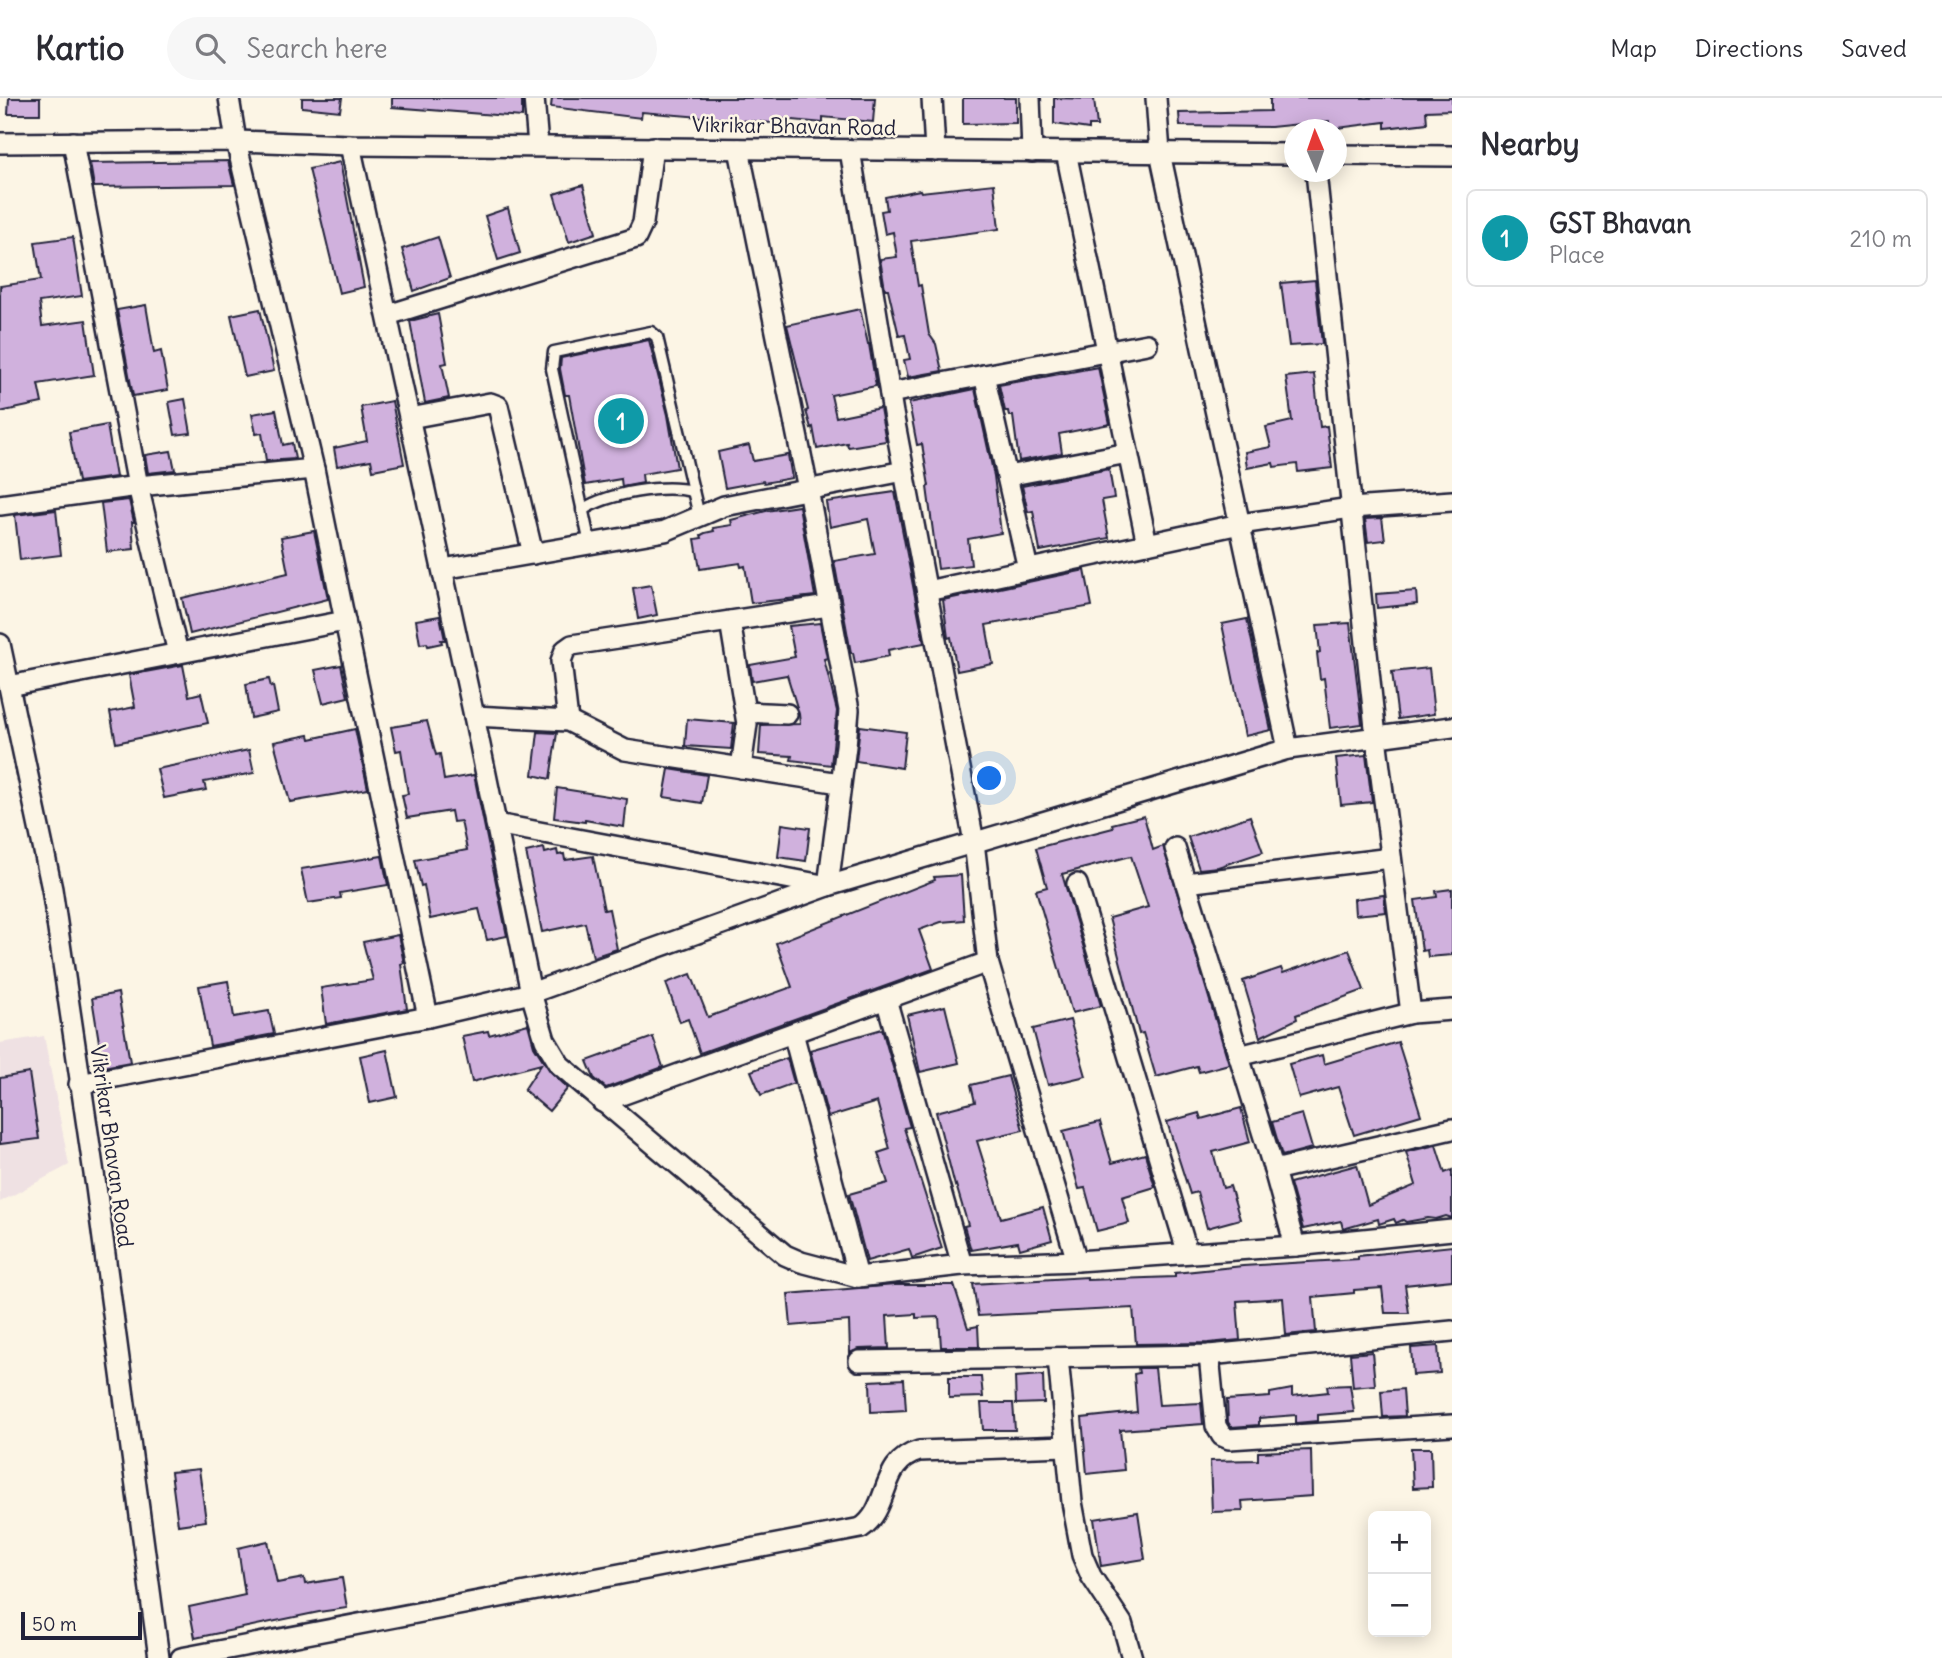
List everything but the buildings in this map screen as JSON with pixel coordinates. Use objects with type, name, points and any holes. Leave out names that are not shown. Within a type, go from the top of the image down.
[{"type":"street","points":[[229,98],[236,141],[314,469],[428,1017]]},
{"type":"street","points":[[534,98],[538,146]]},
{"type":"street","points":[[932,98],[935,150]]},
{"type":"street","points":[[1030,98],[1032,152]]},
{"type":"street","points":[[1156,98],[1160,153],[1288,749]]},
{"type":"street","name":"Vikrikar Bhavan Road","points":[[0,143],[236,141],[350,145],[1284,154]]},
{"type":"street","points":[[73,142],[138,486],[178,653]]},
{"type":"street","points":[[350,145],[443,569],[531,993],[545,1040],[560,1065],[785,1255],[858,1277],[962,1265],[1077,1261],[1187,1251],[1295,1246],[1452,1230]]},
{"type":"street","points":[[388,315],[636,238],[643,223],[653,147]]},
{"type":"street","points":[[739,149],[808,489],[849,710],[828,886]]},
{"type":"street","points":[[850,150],[890,393],[974,842],[988,962],[1077,1261]]},
{"type":"street","points":[[1066,152],[1147,544]]},
{"type":"street","points":[[1347,155],[1452,156]]},
{"type":"street","points":[[1317,182],[1376,737],[1411,1013]]},
{"type":"street","points":[[890,393],[1147,344]]},
{"type":"street","points":[[984,375],[1028,569]]},
{"type":"street","points":[[410,418],[490,403],[498,406],[533,554]]},
{"type":"street","points":[[1007,476],[1128,453]]},
{"type":"street","points":[[0,505],[138,486],[314,469]]},
{"type":"street","points":[[443,569],[665,531],[724,506],[904,471]]},
{"type":"street","points":[[927,591],[1240,524],[1351,508],[1452,501]]},
{"type":"street","points":[[568,721],[561,661],[565,650],[572,645],[828,606]]},
{"type":"street","points":[[9,687],[345,621]]},
{"type":"street","points":[[730,621],[746,712],[741,768]]},
{"type":"street","name":"Vikrikar Bhavan Road","points":[[1,652],[52,889],[96,1187],[159,1658]]},
{"type":"street","points":[[746,712],[787,714]]},
{"type":"street","points":[[474,716],[568,721],[625,750],[840,783]]},
{"type":"street","points":[[79,1084],[428,1017],[531,993],[828,886],[1288,749],[1452,727]]},
{"type":"street","points":[[496,824],[828,886]]},
{"type":"street","points":[[1175,848],[1295,1246]]},
{"type":"street","points":[[1186,883],[1391,858]]},
{"type":"street","points":[[1077,884],[1187,1251]]},
{"type":"street","points":[[602,1102],[988,962]]},
{"type":"street","points":[[886,999],[962,1265]]},
{"type":"street","points":[[1239,1056],[1411,1013],[1452,1010]]},
{"type":"street","points":[[793,1032],[858,1277]]},
{"type":"street","points":[[1274,1170],[1452,1129]]},
{"type":"street","points":[[859,1361],[1209,1355],[1452,1331]]},
{"type":"street","points":[[1209,1355],[1216,1426],[1222,1436],[1229,1439],[1452,1425]]},
{"type":"street","points":[[1058,1358],[1073,1514],[1082,1555],[1090,1576],[1122,1623],[1132,1658]]},
{"type":"street","points":[[181,1658],[861,1528],[871,1521],[896,1464],[909,1454],[919,1451],[1066,1446]]},
{"type":"lane","points":[[590,544],[551,360],[554,352],[651,332],[657,337],[699,516]]},
{"type":"lane","points":[[582,510],[595,502],[671,487],[693,491]]},
{"type":"shaded area","points":[[44,1036],[69,1165],[0,1202],[0,1043]]},
{"type":"place","name":"GST Bhavan","points":[[621,421]]}]
